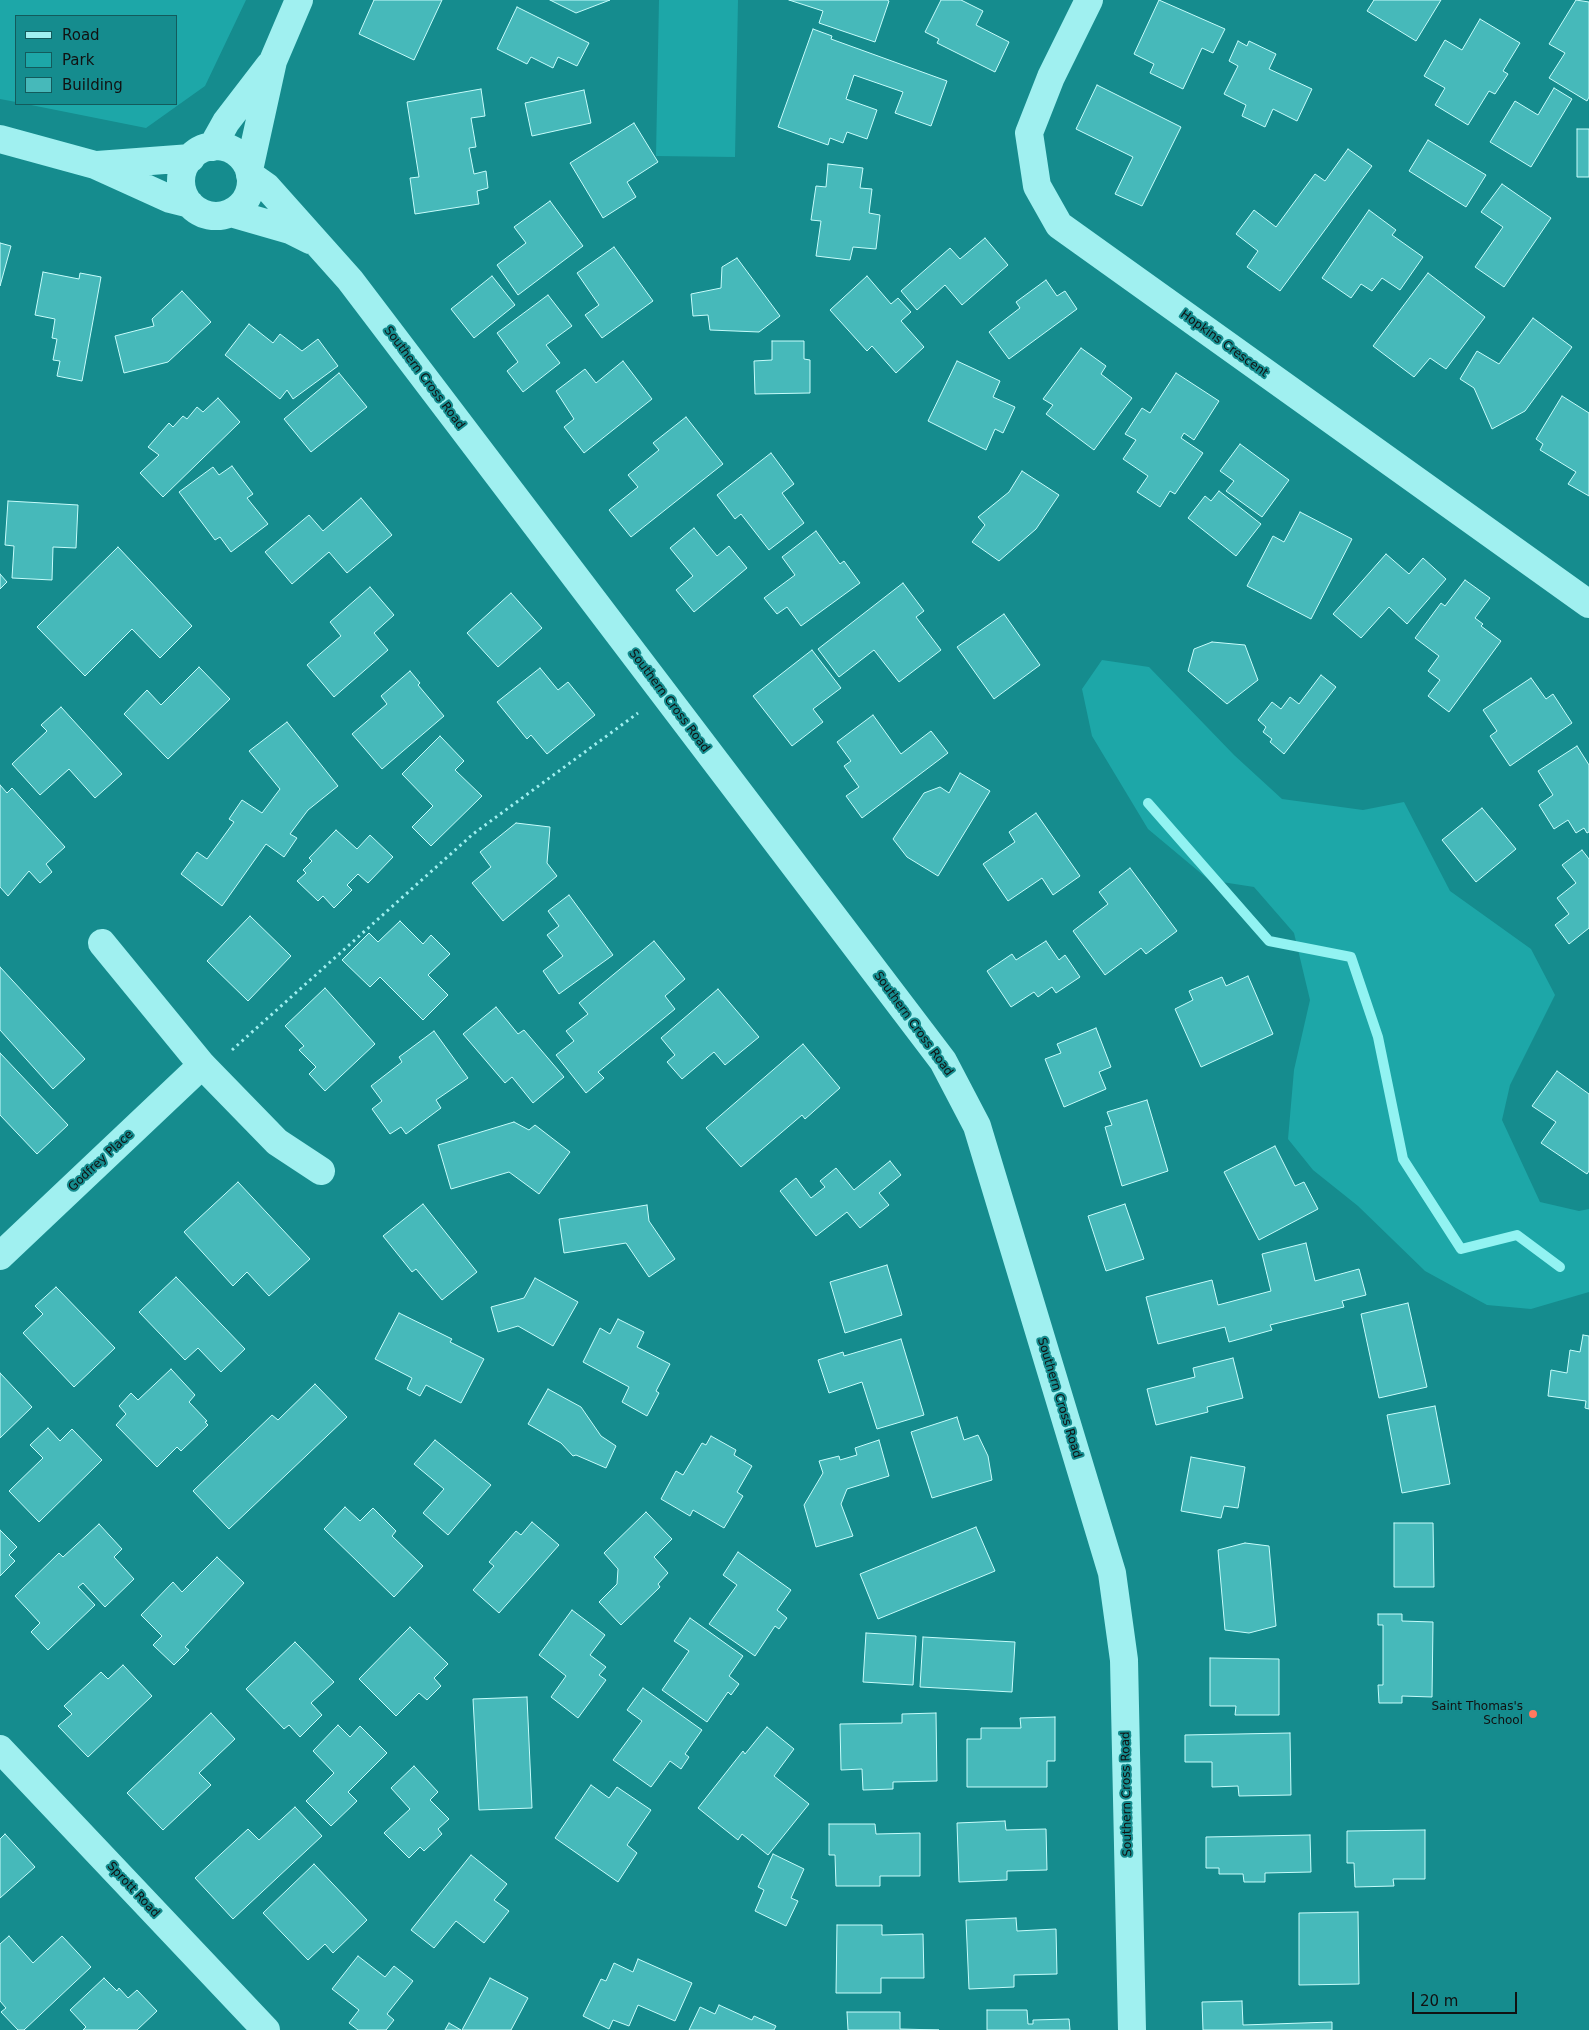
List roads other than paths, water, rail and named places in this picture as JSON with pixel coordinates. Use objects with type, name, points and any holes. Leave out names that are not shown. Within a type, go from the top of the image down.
[{"type":"street","points":[[273,61],[201,152],[184,166],[181,179],[183,193],[190,204],[200,213],[214,217],[230,213],[240,208],[248,196],[251,183],[250,172],[273,61],[299,0]]},
{"type":"street","name":"Hopkins Crescent","points":[[1089,0],[1051,77],[1029,133],[1037,186],[1059,225],[1589,604]]},
{"type":"street","points":[[0,139],[95,165],[163,196],[190,204]]},
{"type":"street","points":[[95,165],[201,152],[218,146],[231,149],[243,158],[250,172]]},
{"type":"street","name":"Southern Cross Road","points":[[250,172],[267,187],[314,242],[350,280],[942,1061],[977,1126],[1112,1573],[1124,1660],[1132,2030]]},
{"type":"street","name":"Southern Cross Road","points":[[230,213],[290,230],[314,242]]},
{"type":"street","points":[[102,943],[202,1065],[277,1142],[322,1171]]},
{"type":"street","name":"Godfrey Place","points":[[0,1256],[202,1065]]},
{"type":"street","name":"Sprott Road","points":[[0,1749],[266,2030]]},
{"type":"waterway","points":[[1148,803],[1269,941],[1351,957],[1378,1037],[1403,1159],[1461,1249],[1517,1235],[1560,1267]]},
{"type":"place","name":"Saint Thomas's School","points":[[1533,1714]]}]
